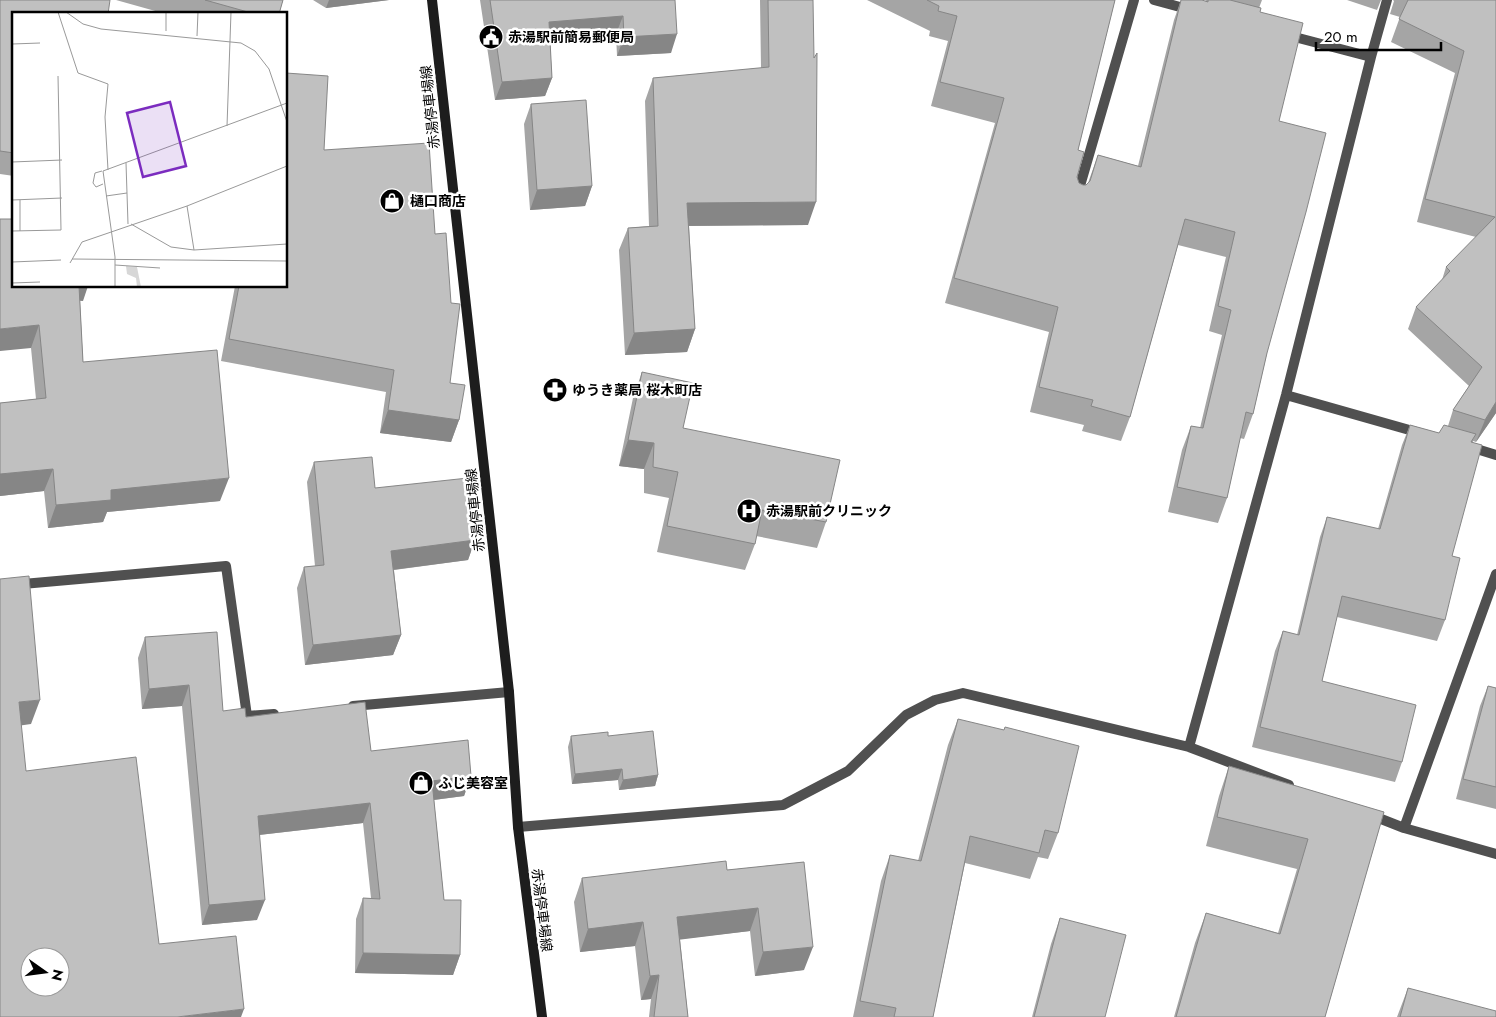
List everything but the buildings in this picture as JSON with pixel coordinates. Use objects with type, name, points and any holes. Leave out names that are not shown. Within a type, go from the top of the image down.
[{"type":"main road","name":"赤湯停車場線","points":[[432,0],[509,692],[518,827],[542,1017]]},
{"type":"lane","points":[[1075,203],[1134,0]]},
{"type":"lane","points":[[1154,0],[1201,12]]},
{"type":"lane","points":[[1189,747],[1286,395],[1387,0]]},
{"type":"lane","points":[[1277,32],[1371,57]]},
{"type":"lane","points":[[1286,395],[1429,436]]},
{"type":"lane","points":[[1458,444],[1496,455]]},
{"type":"lane","points":[[0,586],[226,566],[247,716],[286,713]]},
{"type":"lane","points":[[1404,828],[1496,574]]},
{"type":"lane","points":[[344,707],[509,692]]},
{"type":"lane","points":[[518,827],[783,806],[848,771],[906,715],[935,700],[963,693],[1189,747],[1296,788]]},
{"type":"lane","points":[[1359,811],[1404,828],[1496,854]]},
{"type":"place","name":"赤湯駅前簡易郵便局","points":[[491,37]]},
{"type":"place","name":"樋口商店","points":[[392,201]]},
{"type":"place","name":"ゆうき薬局 桜木町店","points":[[555,390]]},
{"type":"place","name":"赤湯駅前クリニック","points":[[749,511]]},
{"type":"place","name":"ふじ美容室","points":[[421,783]]}]
